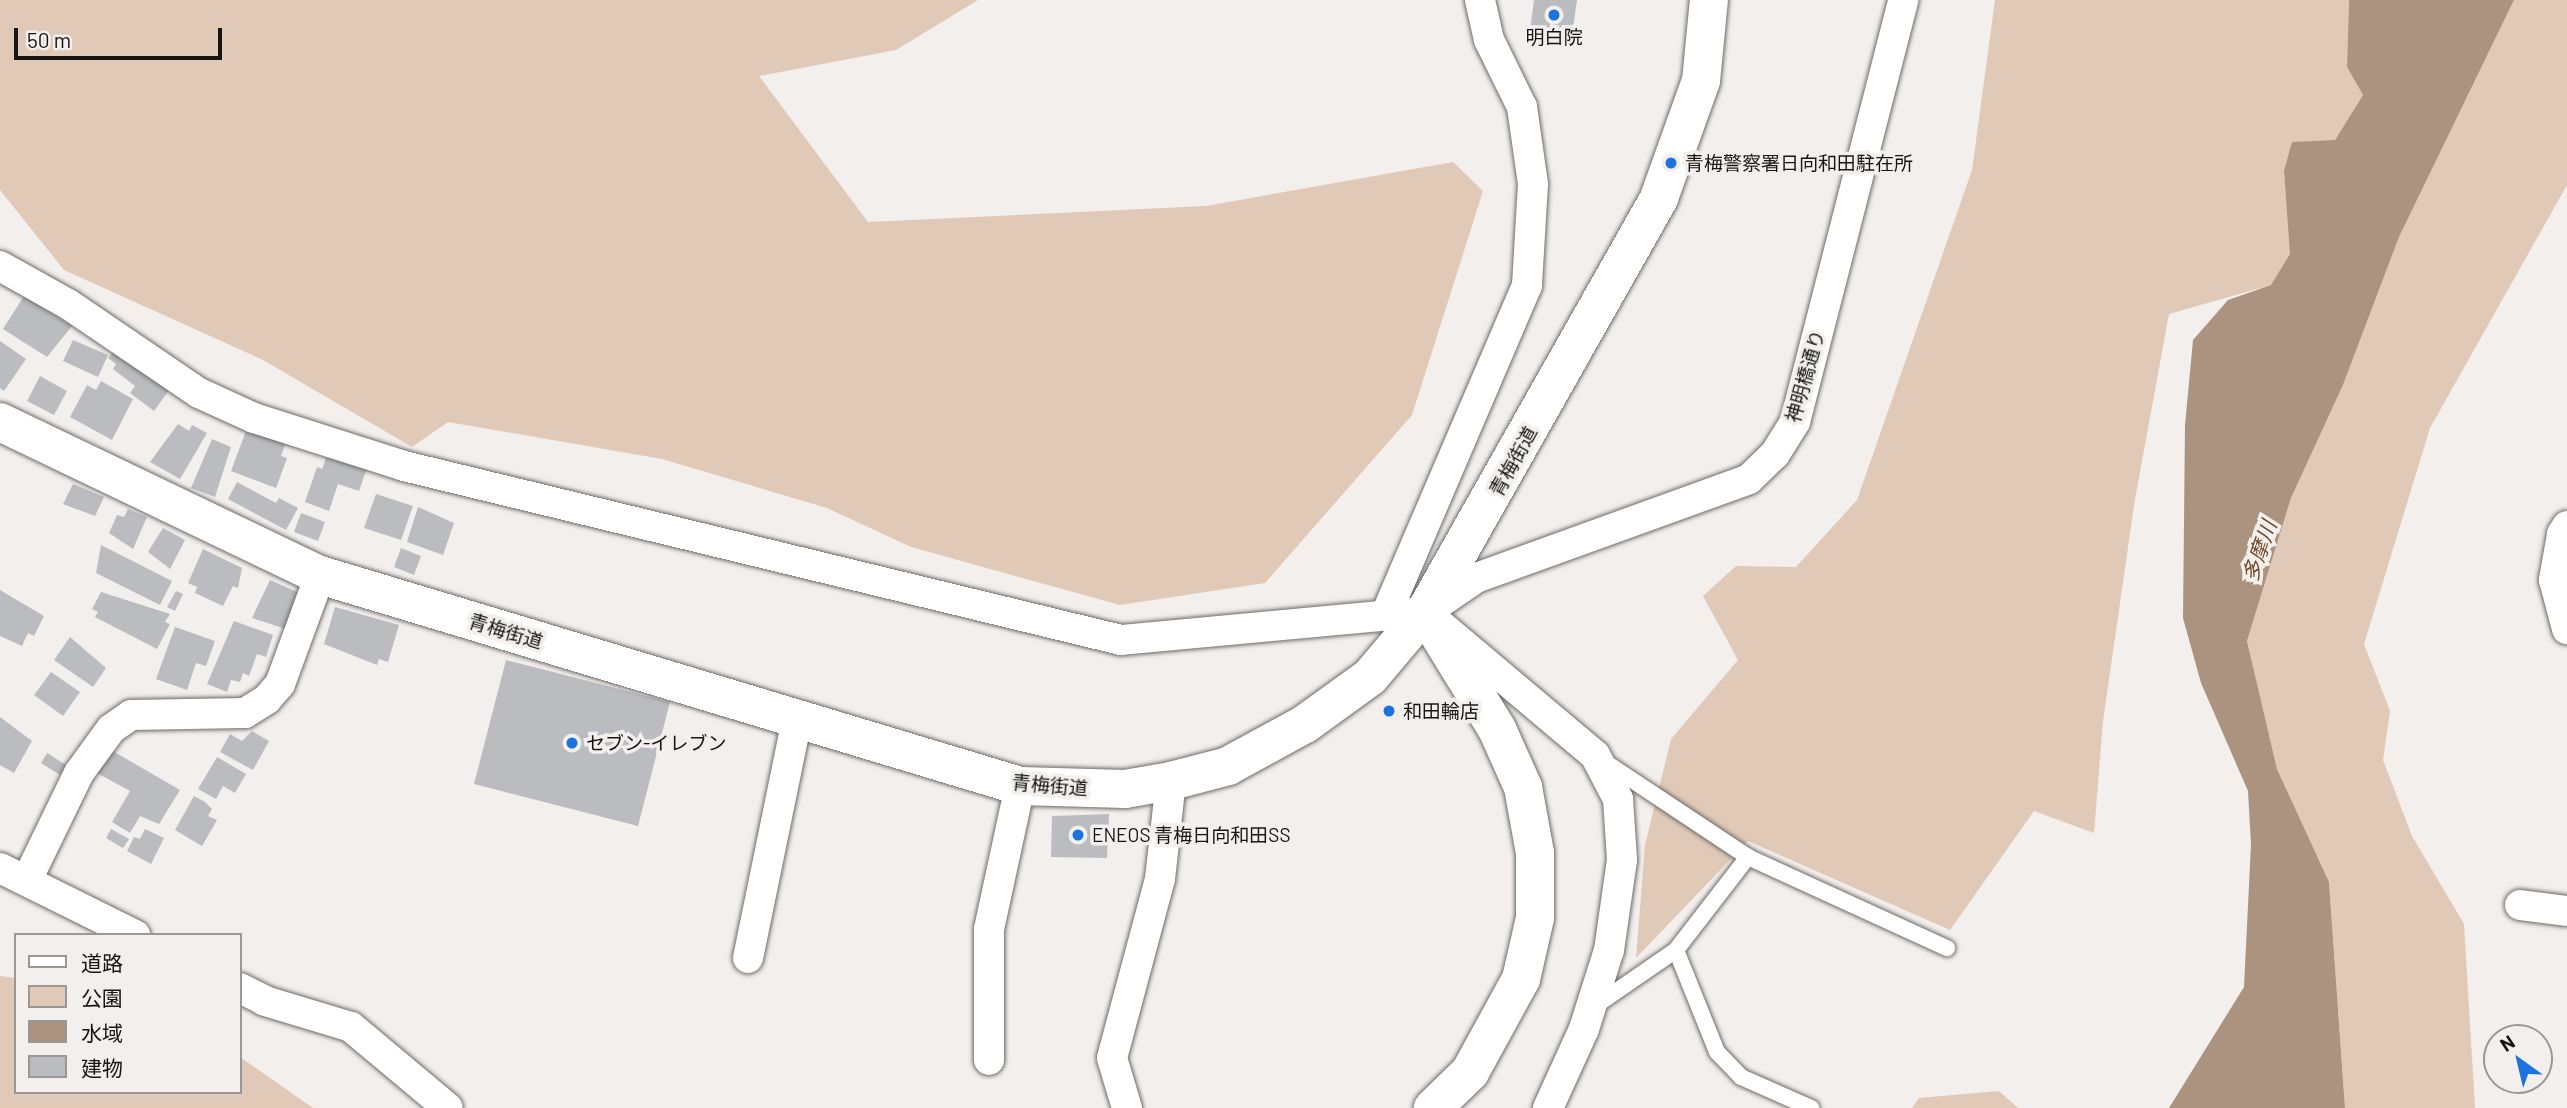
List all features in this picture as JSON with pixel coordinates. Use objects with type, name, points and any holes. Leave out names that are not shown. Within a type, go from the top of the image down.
[{"type":"main road","name":"青梅街道","points":[[0,422],[320,575],[1020,786],[1125,789],[1171,781],[1228,766],[1305,724],[1370,677],[1425,612],[1658,198],[1701,81],[1709,0]]},
{"type":"main road","points":[[1425,612],[1497,729],[1523,787],[1535,853],[1535,918],[1521,979],[1470,1072],[1433,1108]]},
{"type":"street","points":[[1387,612],[1527,285],[1533,184],[1522,107],[1489,40],[1480,0]]},
{"type":"street","name":"神明橋通り","points":[[1425,612],[1476,578],[1749,479],[1775,454],[1795,422],[1903,0]]},
{"type":"street","points":[[0,266],[68,304],[199,393],[254,418],[404,466],[1121,640],[1387,612],[1425,612],[1595,755],[1618,799],[1622,860],[1609,950],[1590,1010],[1548,1108]]},
{"type":"street","points":[[2567,526],[2562,534],[2554,580],[2567,629]]},
{"type":"street","points":[[131,933],[13,874],[79,772],[111,729],[131,715],[245,713],[267,699],[280,684],[320,575]]},
{"type":"street","points":[[747,958],[797,720]]},
{"type":"street","points":[[1126,1108],[1112,1058],[1160,879],[1171,781]]},
{"type":"street","points":[[989,1060],[989,929],[1020,786]]},
{"type":"street","points":[[2520,905],[2567,911]]},
{"type":"street","points":[[242,989],[265,1001],[351,1027],[447,1108]]},
{"type":"lane","points":[[1595,755],[1748,856],[1947,948]]},
{"type":"lane","points":[[1590,1010],[1676,950],[1748,856]]},
{"type":"lane","points":[[1676,950],[1717,1052],[1741,1077],[1811,1108]]},
{"type":"green space","points":[[0,0],[978,0],[896,50],[759,76],[868,222],[1206,206],[1453,162],[1483,191],[1412,415],[1265,583],[1120,605],[911,547],[827,508],[662,459],[448,422],[412,447],[263,360],[64,270],[0,190]]},
{"type":"green space","points":[[1995,0],[2349,0],[2347,67],[2363,95],[2335,140],[2284,171],[2291,254],[2271,285],[2169,314],[2135,499],[2103,721],[2094,833],[2034,811],[1950,930],[1748,841],[1636,958],[1645,845],[1671,739],[1738,660],[1703,596],[1736,566],[1796,567],[1857,500],[1972,170]]},
{"type":"green space","points":[[2514,0],[2567,0],[2567,185],[2430,428],[2364,644],[2390,711],[2383,760],[2412,836],[2464,924],[2475,1108],[2345,1108],[2329,882],[2277,769],[2247,641],[2291,498],[2343,385],[2399,237]]},
{"type":"green space","points":[[0,976],[14,978],[14,1094],[242,1094],[242,1058],[313,1108],[0,1108]]},
{"type":"green space","points":[[1999,1091],[2018,1108],[1912,1108],[1919,1098]]},
{"type":"water","name":"多摩川","points":[[2349,0],[2514,0],[2399,237],[2343,385],[2291,498],[2247,641],[2277,769],[2329,882],[2345,1108],[2169,1108],[2244,987],[2251,844],[2248,791],[2201,683],[2183,618],[2185,425],[2193,340],[2228,300],[2271,285],[2290,254],[2284,171],[2292,142],[2335,140],[2363,95],[2347,67]]},
{"type":"building","name":"明白院","points":[[1534,0],[1577,0],[1572,35],[1530,30]]},
{"type":"building","points":[[24,296],[72,326],[47,357],[3,329]]},
{"type":"building","points":[[73,340],[108,355],[98,377],[63,361]]},
{"type":"building","points":[[0,341],[26,359],[4,391],[0,388]]},
{"type":"building","points":[[116,348],[170,389],[154,411],[130,393],[135,386],[113,369],[116,364],[108,358]]},
{"type":"building","points":[[40,376],[67,391],[54,415],[27,401]]},
{"type":"building","points":[[101,381],[133,399],[112,440],[70,417],[87,385],[96,390]]},
{"type":"building","points":[[178,424],[189,431],[192,425],[207,433],[180,479],[150,462]]},
{"type":"building","points":[[247,428],[286,442],[281,456],[287,458],[276,488],[231,471]]},
{"type":"building","points":[[212,439],[231,447],[215,497],[191,488]]},
{"type":"building","points":[[329,450],[367,468],[359,491],[338,484],[329,511],[305,502],[317,467],[322,469]]},
{"type":"building","points":[[237,482],[276,503],[279,498],[298,508],[286,530],[228,499]]},
{"type":"building","points":[[73,484],[104,497],[95,516],[63,504]]},
{"type":"building","points":[[376,494],[413,506],[401,540],[364,528]]},
{"type":"building","points":[[418,507],[454,523],[443,555],[407,542]]},
{"type":"building","points":[[128,509],[147,517],[133,549],[109,533],[117,515],[124,517]]},
{"type":"building","points":[[301,513],[325,522],[318,541],[294,532]]},
{"type":"building","points":[[163,528],[185,540],[170,569],[148,552]]},
{"type":"building","points":[[101,545],[172,581],[160,605],[96,573]]},
{"type":"building","points":[[401,548],[421,556],[414,575],[394,567]]},
{"type":"building","points":[[203,549],[242,568],[238,588],[233,586],[223,606],[195,593],[197,587],[188,583]]},
{"type":"building","points":[[270,580],[297,592],[286,629],[252,618]]},
{"type":"building","points":[[0,590],[44,616],[34,636],[28,633],[22,646],[0,636]]},
{"type":"building","points":[[176,591],[183,594],[175,611],[167,607]]},
{"type":"building","points":[[101,592],[170,614],[165,622],[170,624],[157,649],[95,617],[98,612],[92,609]]},
{"type":"building","points":[[335,607],[399,625],[388,662],[379,659],[377,665],[324,644]]},
{"type":"building","points":[[234,621],[273,635],[266,657],[257,654],[249,676],[243,673],[240,682],[231,680],[227,692],[207,684]]},
{"type":"building","points":[[175,627],[215,641],[206,666],[196,663],[187,690],[156,679]]},
{"type":"building","points":[[70,637],[106,668],[93,687],[54,660]]},
{"type":"building","name":"セブン-イレブン","points":[[506,660],[670,702],[638,826],[474,784]]},
{"type":"building","points":[[51,672],[80,692],[63,716],[34,695]]},
{"type":"building","points":[[0,717],[32,741],[14,773],[0,765]]},
{"type":"building","points":[[252,731],[269,741],[253,770],[220,752],[230,734],[242,741]]},
{"type":"building","points":[[111,750],[180,790],[159,824],[140,816],[130,833],[112,822],[130,791],[97,773]]},
{"type":"building","points":[[47,753],[66,765],[60,775],[41,763]]},
{"type":"building","points":[[217,757],[246,774],[235,793],[223,786],[216,799],[198,789]]},
{"type":"building","points":[[194,796],[212,809],[208,816],[217,820],[202,846],[175,830]]},
{"type":"building","points":[[1109,814],[1107,858],[1051,857],[1052,816]]},
{"type":"building","points":[[111,829],[129,839],[123,848],[106,838]]},
{"type":"building","points":[[145,829],[164,838],[151,864],[127,851],[134,837],[140,839]]},
{"type":"place","name":"明白院","points":[[1554,15]]},
{"type":"place","name":"青梅警察署日向和田駐在所","points":[[1671,163]]},
{"type":"place","name":"和田輪店","points":[[1389,711]]},
{"type":"place","name":"セブン-イレブン","points":[[572,743]]},
{"type":"place","name":"ENEOS 青梅日向和田SS","points":[[1078,835]]}]
